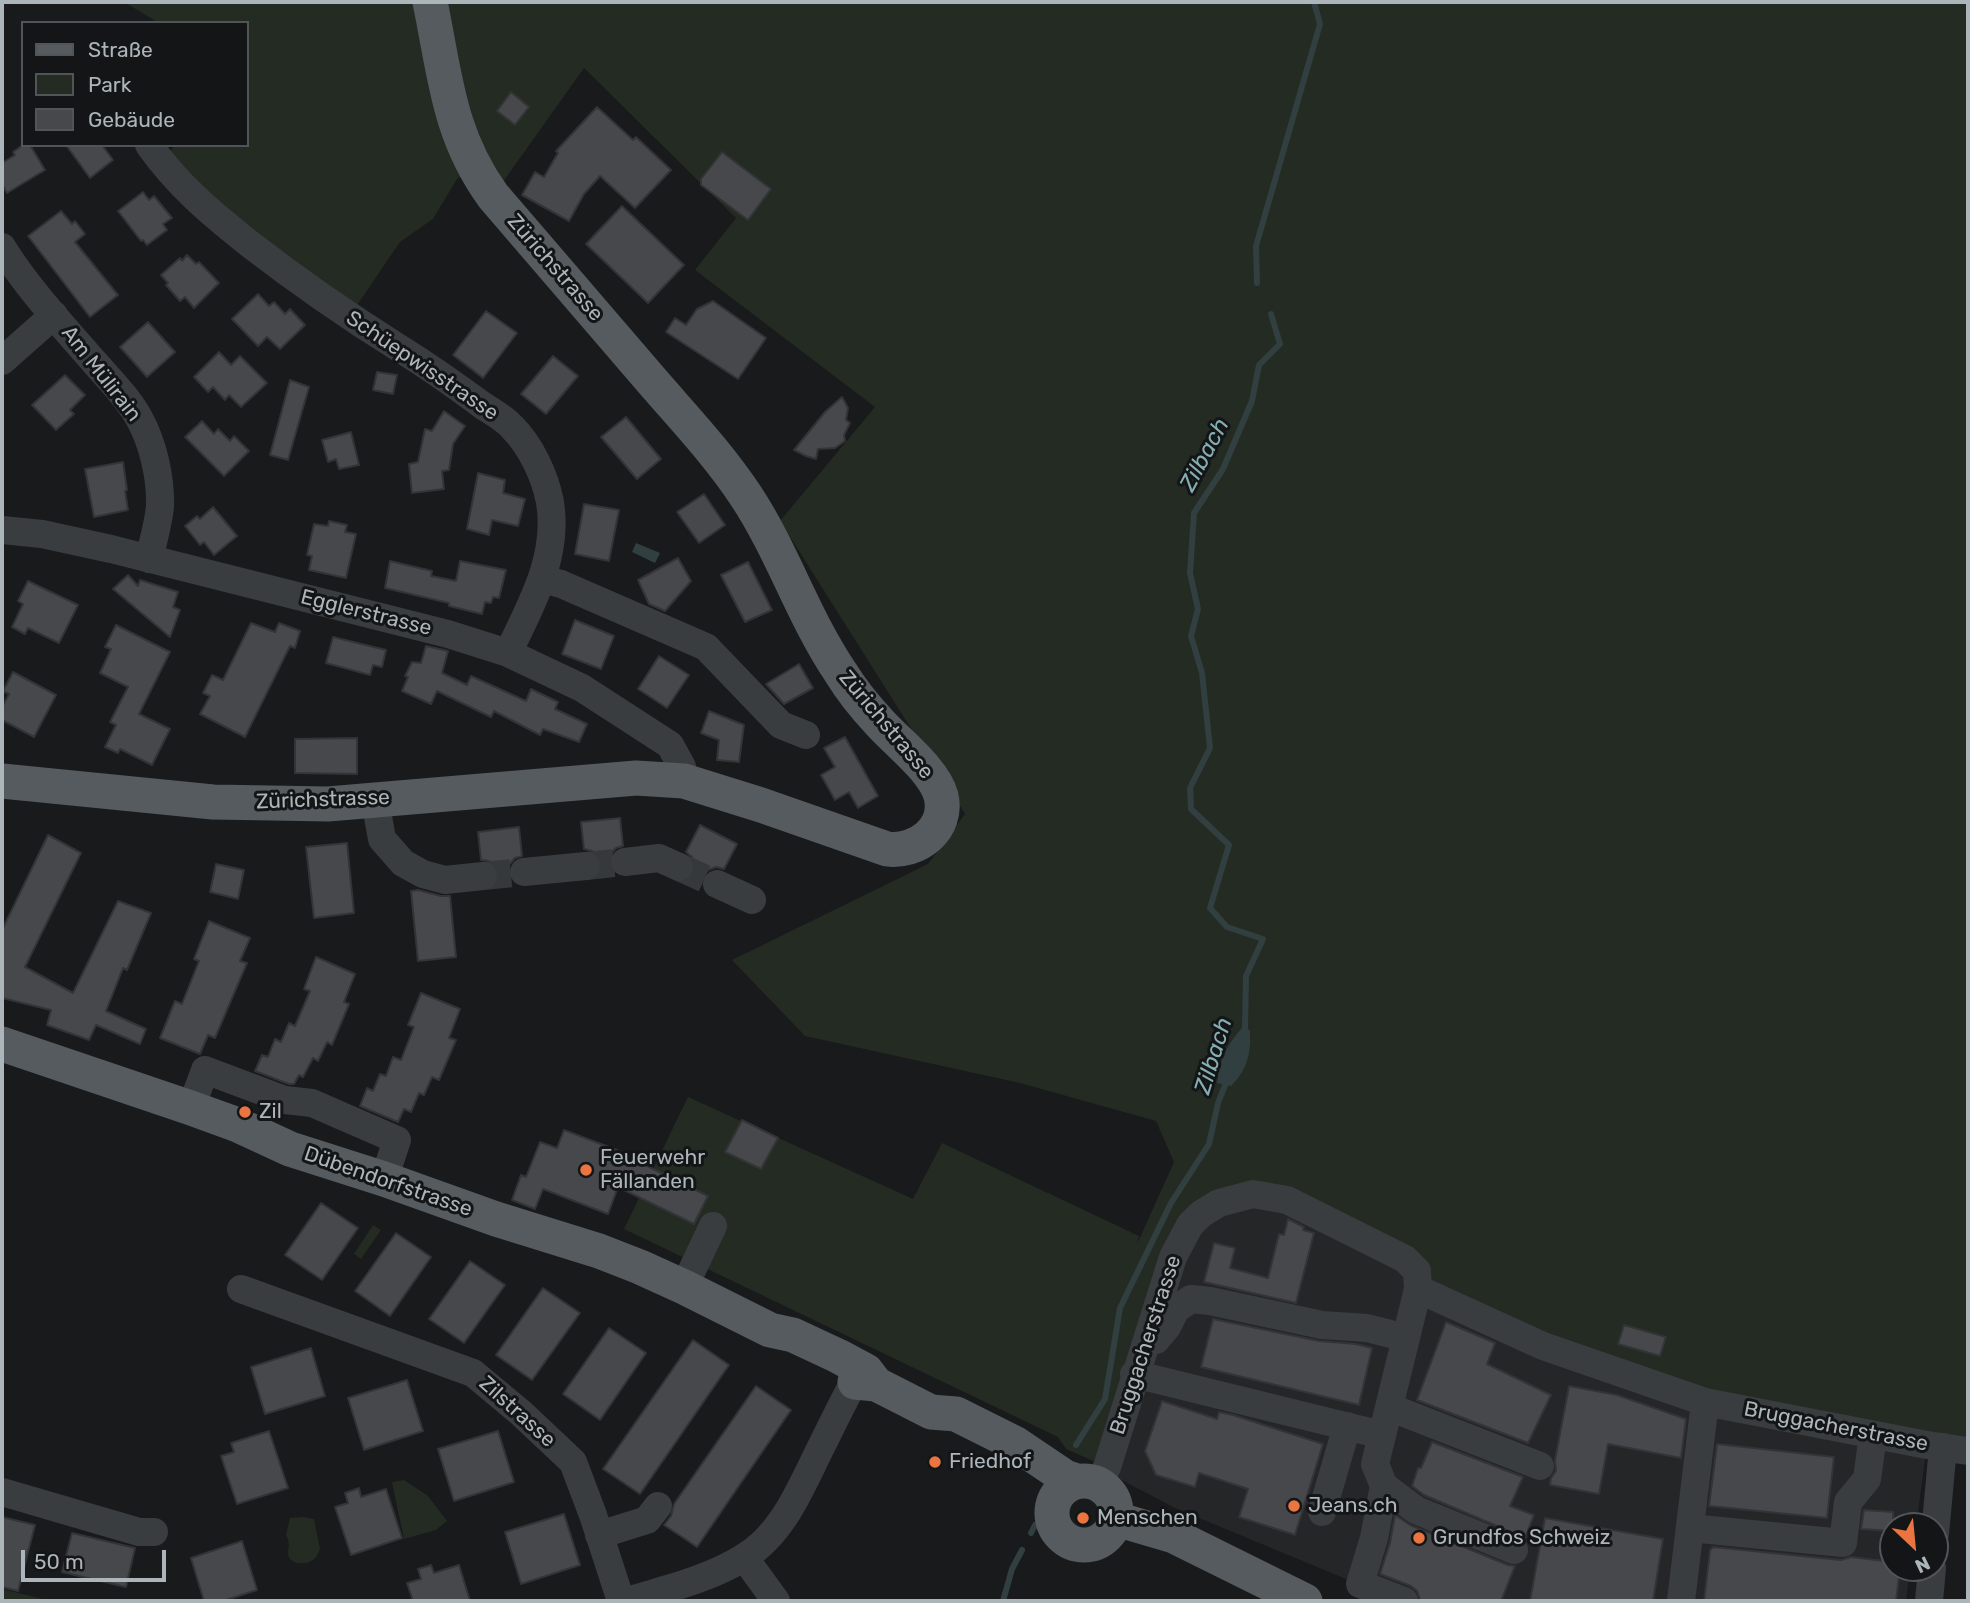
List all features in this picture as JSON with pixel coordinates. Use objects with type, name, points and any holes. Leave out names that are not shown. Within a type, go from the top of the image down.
[{"type":"main road","name":"Zürichstrasse","points":[[2,780],[213,802],[328,804],[636,778],[684,781],[887,849],[905,850],[925,840],[934,831],[941,811],[939,789],[927,772],[878,722],[841,674],[805,613],[761,521],[733,477],[493,195],[474,168],[452,112],[430,2]]},
{"type":"main road","name":"Dübendorfstrasse","points":[[2,1044],[238,1125],[290,1149],[640,1266],[770,1330],[786,1348],[932,1412],[956,1414],[987,1428],[1065,1476],[1076,1490],[1107,1490],[1113,1498],[1116,1519]]},
{"type":"main road","points":[[1076,1490],[1052,1517],[1056,1529],[1065,1539],[1076,1545],[1089,1545],[1101,1540],[1111,1531],[1116,1519],[1174,1536],[1305,1601]]},
{"type":"street","name":"Schüepwisstrasse","points":[[150,147],[204,207],[285,271],[349,317],[444,377],[512,426],[533,456],[545,484],[550,504],[551,530],[543,579],[508,653]]},
{"type":"street","name":"Am Mülirain","points":[[2,247],[19,275],[124,396],[140,419],[158,475],[160,505],[149,559]]},
{"type":"street","points":[[2,361],[54,315]]},
{"type":"street","name":"Egglerstrasse","points":[[2,530],[42,534],[149,559],[448,634],[508,653],[582,688],[670,745],[682,767],[684,781]]},
{"type":"street","points":[[543,579],[561,584],[706,647],[781,725],[806,735]]},
{"type":"street","points":[[375,800],[382,839],[403,863],[423,874],[445,880],[483,876]]},
{"type":"street","points":[[625,862],[659,858],[679,867]]},
{"type":"street","points":[[524,872],[586,866]]},
{"type":"street","points":[[717,884],[752,900]]},
{"type":"street","points":[[191,1108],[205,1070],[285,1100],[312,1103],[397,1140],[384,1179]]},
{"type":"street","name":"Bruggacherstrasse","points":[[1076,1490],[1107,1467],[1173,1257],[1190,1225],[1201,1214],[1219,1203],[1253,1194],[1287,1200],[1405,1259],[1417,1271],[1418,1289],[1543,1346],[1705,1402],[1956,1449]]},
{"type":"street","points":[[684,1287],[713,1226]]},
{"type":"street","name":"Zilstrasse","points":[[240,1289],[473,1373],[573,1462],[621,1601]]},
{"type":"street","points":[[1418,1289],[1375,1464],[1384,1486],[1416,1510],[1514,1550]]},
{"type":"street","points":[[1146,1342],[1156,1340],[1177,1309],[1191,1299],[1322,1325],[1367,1328],[1406,1338]]},
{"type":"street","points":[[1135,1374],[1382,1435]]},
{"type":"street","points":[[626,1601],[709,1576],[744,1557],[763,1542],[795,1500],[838,1412],[865,1383]]},
{"type":"street","points":[[1681,1601],[1705,1402]]},
{"type":"street","points":[[1389,1407],[1541,1466]]},
{"type":"street","points":[[1322,1512],[1348,1426]]},
{"type":"street","points":[[1690,1528],[1843,1543],[1848,1502],[1867,1479],[1873,1435]]},
{"type":"street","points":[[1940,1512],[1956,1449]]},
{"type":"street","points":[[1384,1486],[1374,1538],[1360,1584],[1404,1601]]},
{"type":"street","points":[[2,1492],[139,1532],[154,1532]]},
{"type":"street","points":[[599,1535],[648,1520],[658,1506]]},
{"type":"street","points":[[744,1557],[776,1601]]},
{"type":"street","points":[[1929,1601],[1931,1582]]},
{"type":"shaded area","points":[[636,543],[660,553],[655,563],[632,552]]},
{"type":"shaded area","points":[[1242,1028],[1250,1030],[1250,1046],[1245,1067],[1231,1086],[1217,1083],[1225,1053]]},
{"type":"shaded area","points":[[1253,1194],[1927,1445],[1918,1512],[1879,1512],[1879,1582],[1908,1582],[1906,1601],[1399,1601],[1175,1508],[1114,1476],[1190,1225]]},
{"type":"green space","points":[[124,2],[1968,2],[1968,1451],[1927,1445],[1543,1346],[1417,1271],[1287,1200],[1201,1214],[1107,1467],[1066,1449],[1058,1437],[624,1229],[688,1097],[913,1199],[942,1143],[1139,1236],[1137,1244],[1174,1162],[1156,1121],[1020,1083],[805,1036],[732,960],[928,864],[965,814],[780,521],[875,407],[695,270],[736,218],[584,68],[493,196],[474,168],[457,179],[433,219],[400,242],[349,317],[160,160],[174,147],[248,147],[248,21],[156,21]]},
{"type":"green space","points":[[373,1225],[381,1230],[361,1259],[354,1254]]},
{"type":"green space","points":[[404,1480],[428,1496],[447,1521],[436,1530],[404,1539],[392,1482]]},
{"type":"green space","points":[[290,1518],[314,1519],[320,1549],[312,1561],[293,1562],[289,1557],[286,1535]]},
{"type":"green space","points":[[2,1589],[51,1601],[2,1601]]},
{"type":"building","points":[[511,92],[529,107],[515,125],[497,111]]},
{"type":"building","points":[[597,107],[633,140],[636,137],[671,170],[635,208],[600,176],[584,194],[569,221],[522,195],[535,172],[544,177],[558,153],[556,151]]},
{"type":"building","points":[[21,146],[31,147],[45,170],[7,193],[2,184],[2,163],[15,155],[13,152]]},
{"type":"building","points":[[67,147],[103,147],[113,160],[90,178]]},
{"type":"building","points":[[722,152],[771,189],[748,220],[701,185],[701,179]]},
{"type":"building","points":[[143,192],[149,200],[154,196],[172,218],[163,224],[167,230],[147,245],[118,211]]},
{"type":"building","points":[[622,206],[684,265],[648,303],[586,244]]},
{"type":"building","points":[[61,211],[72,224],[75,221],[85,234],[75,242],[118,295],[90,317],[28,236]]},
{"type":"building","points":[[187,255],[196,264],[199,262],[219,283],[194,308],[185,297],[180,301],[161,275]]},
{"type":"building","points":[[258,294],[269,306],[274,302],[285,314],[290,309],[305,325],[280,349],[267,337],[258,346],[232,319]]},
{"type":"building","points":[[713,301],[766,338],[738,379],[666,332],[675,318],[686,325],[697,309]]},
{"type":"building","points":[[486,311],[517,333],[483,378],[453,355]]},
{"type":"building","points":[[148,322],[175,352],[147,377],[120,347]]},
{"type":"building","points":[[219,352],[231,365],[240,356],[267,383],[241,407],[229,395],[225,400],[213,387],[208,392],[194,377]]},
{"type":"building","points":[[553,356],[578,376],[546,414],[521,394]]},
{"type":"building","points":[[377,372],[397,375],[393,394],[373,390]]},
{"type":"building","points":[[65,375],[85,395],[70,410],[74,414],[56,430],[32,405]]},
{"type":"building","points":[[290,380],[309,387],[288,460],[270,455]]},
{"type":"building","points":[[842,397],[848,408],[846,420],[850,423],[844,435],[845,441],[835,448],[818,449],[816,459],[794,450],[825,412]]},
{"type":"building","points":[[444,411],[465,426],[453,444],[449,470],[442,471],[444,489],[412,493],[409,464],[418,462],[425,429],[432,431]]},
{"type":"building","points":[[626,417],[661,459],[637,479],[601,437]]},
{"type":"building","points":[[202,421],[214,434],[218,429],[230,441],[234,436],[249,451],[224,476],[185,437]]},
{"type":"building","points":[[351,432],[359,465],[339,469],[336,459],[328,462],[322,440]]},
{"type":"building","points":[[123,462],[128,510],[94,517],[85,469]]},
{"type":"building","points":[[478,473],[505,480],[503,493],[525,499],[518,526],[492,520],[489,535],[467,529]]},
{"type":"building","points":[[704,494],[725,525],[699,543],[677,512]]},
{"type":"building","points":[[584,504],[619,510],[609,561],[575,554]]},
{"type":"building","points":[[213,507],[237,536],[214,555],[204,542],[200,545],[185,526],[197,516],[200,519]]},
{"type":"building","points":[[329,521],[347,525],[345,532],[356,534],[346,578],[309,570],[312,556],[307,555],[314,524],[328,526]]},
{"type":"building","points":[[678,558],[691,581],[665,611],[649,604],[638,580]]},
{"type":"building","points":[[390,561],[432,571],[431,576],[456,581],[460,561],[506,570],[499,598],[493,597],[491,603],[485,602],[482,614],[385,588]]},
{"type":"building","points":[[748,562],[772,610],[745,622],[721,575]]},
{"type":"building","points":[[128,575],[138,586],[140,580],[178,592],[173,607],[180,610],[170,637],[113,589]]},
{"type":"building","points":[[28,581],[78,605],[59,643],[28,628],[25,634],[12,627],[23,604],[18,601]]},
{"type":"building","points":[[575,620],[614,636],[601,669],[562,654]]},
{"type":"building","points":[[251,623],[275,632],[279,623],[300,631],[295,648],[290,646],[245,737],[200,714],[210,696],[203,693],[212,675],[223,680]]},
{"type":"building","points":[[116,625],[170,652],[139,714],[170,729],[152,765],[120,749],[118,753],[105,747],[116,725],[110,722],[128,687],[100,673],[111,649],[105,647]]},
{"type":"building","points":[[333,637],[386,650],[382,667],[373,665],[370,675],[326,663]]},
{"type":"building","points":[[426,646],[448,651],[442,673],[467,685],[471,676],[526,701],[531,689],[558,702],[555,709],[587,724],[579,742],[543,729],[540,735],[494,711],[491,717],[437,691],[431,704],[402,691],[412,662],[421,663]]},
{"type":"building","points":[[659,656],[689,675],[667,708],[638,689]]},
{"type":"building","points":[[799,664],[813,688],[784,704],[766,684]]},
{"type":"building","points":[[13,672],[56,695],[34,737],[2,720],[2,707],[9,694],[3,691]]},
{"type":"building","points":[[709,711],[744,725],[739,762],[717,760],[719,740],[701,733]]},
{"type":"building","points":[[845,737],[878,796],[858,808],[849,792],[835,800],[821,775],[835,767],[824,748]]},
{"type":"building","points":[[357,738],[357,774],[295,773],[295,739]]},
{"type":"building","points":[[620,818],[623,846],[616,848],[610,855],[608,863],[612,872],[601,873],[599,856],[584,849],[581,822]]},
{"type":"building","points":[[700,825],[737,844],[724,869],[716,867],[708,870],[702,877],[701,885],[689,880],[695,865],[686,852]]},
{"type":"building","points":[[519,827],[522,856],[515,858],[509,865],[507,873],[510,881],[498,882],[496,866],[481,860],[478,832]]},
{"type":"building","points":[[48,835],[81,853],[25,967],[73,993],[118,901],[151,913],[127,970],[123,968],[106,1011],[146,1029],[140,1044],[96,1025],[89,1040],[47,1025],[51,1010],[2,998],[2,930]]},
{"type":"building","points":[[347,843],[354,913],[314,918],[306,847]]},
{"type":"building","points":[[216,864],[244,870],[238,899],[210,892]]},
{"type":"building","points":[[411,891],[450,896],[456,957],[418,961]]},
{"type":"building","points":[[209,921],[250,938],[240,961],[247,963],[215,1038],[208,1035],[200,1054],[160,1038],[175,1001],[182,1004],[199,961],[194,959]]},
{"type":"building","points":[[316,957],[355,974],[344,1002],[349,1004],[332,1045],[327,1042],[318,1061],[313,1058],[303,1077],[299,1075],[294,1084],[289,1084],[255,1071],[262,1055],[268,1057],[275,1039],[281,1042],[289,1023],[295,1026],[310,991],[304,989]]},
{"type":"building","points":[[421,993],[460,1009],[449,1038],[456,1040],[439,1080],[432,1077],[424,1095],[419,1093],[411,1112],[404,1109],[398,1122],[360,1106],[367,1088],[373,1091],[380,1074],[386,1076],[393,1057],[401,1060],[414,1027],[408,1025]]},
{"type":"building","points":[[742,1120],[778,1138],[761,1169],[725,1152]]},
{"type":"building","name":"Feuerwehr Fällanden","points":[[564,1130],[630,1155],[629,1157],[708,1196],[694,1224],[618,1187],[608,1214],[543,1189],[535,1209],[512,1200],[521,1175],[526,1177],[540,1142],[557,1148]]},
{"type":"building","points":[[321,1203],[358,1228],[322,1280],[285,1255]]},
{"type":"building","points":[[1288,1219],[1304,1227],[1303,1230],[1314,1233],[1296,1303],[1204,1282],[1214,1243],[1235,1248],[1230,1268],[1268,1278],[1279,1234],[1284,1235]]},
{"type":"building","points":[[396,1233],[431,1257],[390,1316],[355,1291]]},
{"type":"building","points":[[470,1261],[505,1285],[464,1343],[429,1319]]},
{"type":"building","points":[[543,1288],[580,1313],[532,1380],[496,1355]]},
{"type":"building","points":[[1213,1319],[1319,1341],[1372,1348],[1359,1405],[1201,1367]]},
{"type":"building","points":[[1446,1322],[1495,1343],[1487,1364],[1551,1395],[1528,1443],[1417,1400]]},
{"type":"building","points":[[1624,1325],[1666,1337],[1660,1356],[1618,1344]]},
{"type":"building","points":[[609,1328],[646,1353],[600,1420],[563,1394]]},
{"type":"building","points":[[693,1340],[729,1365],[640,1494],[603,1469]]},
{"type":"building","points":[[311,1348],[325,1396],[265,1414],[251,1367]]},
{"type":"building","points":[[407,1380],[423,1431],[364,1450],[348,1398]]},
{"type":"building","points":[[756,1386],[791,1410],[697,1547],[664,1525],[671,1516],[674,1504]]},
{"type":"building","points":[[1569,1386],[1617,1395],[1686,1419],[1681,1458],[1608,1444],[1599,1494],[1550,1485],[1556,1471],[1555,1460]]},
{"type":"building","points":[[1162,1401],[1217,1419],[1219,1412],[1233,1415],[1323,1444],[1295,1535],[1239,1517],[1248,1489],[1199,1473],[1195,1487],[1156,1475],[1145,1451]]},
{"type":"building","points":[[269,1431],[288,1488],[237,1504],[221,1456],[234,1452],[231,1443]]},
{"type":"building","points":[[498,1431],[514,1482],[454,1501],[438,1449]]},
{"type":"building","points":[[1432,1442],[1523,1477],[1510,1506],[1534,1515],[1525,1538],[1424,1495],[1412,1486]]},
{"type":"building","points":[[1717,1444],[1834,1457],[1827,1518],[1709,1506]]},
{"type":"building","points":[[359,1488],[361,1497],[386,1489],[402,1538],[351,1555],[335,1507],[348,1503],[345,1493]]},
{"type":"building","points":[[1864,1510],[1893,1512],[1879,1512],[1879,1530],[1861,1529]]},
{"type":"building","points":[[564,1514],[580,1565],[521,1584],[505,1532]]},
{"type":"building","name":"Grundfos Schweiz","points":[[1395,1515],[1410,1525],[1515,1566],[1501,1601],[1424,1601],[1420,1600],[1417,1591],[1411,1586],[1380,1574]]},
{"type":"building","points":[[2,1517],[35,1525],[18,1591],[2,1587]]},
{"type":"building","points":[[1545,1518],[1663,1539],[1653,1601],[1530,1601]]},
{"type":"building","points":[[72,1533],[135,1548],[126,1587],[62,1572]]},
{"type":"building","points":[[242,1541],[257,1590],[223,1601],[204,1601],[191,1558]]},
{"type":"building","points":[[1713,1547],[1841,1560],[1851,1557],[1879,1560],[1879,1582],[1898,1582],[1896,1601],[1704,1601],[1710,1550]]},
{"type":"building","points":[[431,1565],[434,1573],[459,1565],[470,1601],[413,1601],[407,1583],[421,1579],[418,1569]]},
{"type":"waterway","name":"Zilbach","points":[[1257,283],[1256,246],[1320,24],[1314,2]]},
{"type":"waterway","name":"Zilbach","points":[[1243,1034],[1246,976],[1263,939],[1227,927],[1210,908],[1229,845],[1191,809],[1190,788],[1210,748],[1202,673],[1191,636],[1198,609],[1190,573],[1194,513],[1223,469],[1252,401],[1259,365],[1280,344],[1271,314]]},
{"type":"waterway","name":"Zilbach","points":[[1076,1445],[1105,1399],[1120,1308],[1171,1203],[1209,1144],[1218,1103],[1228,1078]]},
{"type":"waterway","name":"Zilbach","points":[[1031,1533],[1035,1525]]},
{"type":"waterway","name":"Zilbach","points":[[1003,1601],[1012,1569],[1022,1550]]},
{"type":"tunnel","points":[[586,866],[625,862]]},
{"type":"tunnel","points":[[679,867],[717,884]]},
{"type":"tunnel","points":[[483,876],[524,872]]},
{"type":"place","name":"Zil","points":[[245,1112]]},
{"type":"place","name":"Feuerwehr Fällanden","points":[[586,1170]]},
{"type":"place","name":"Friedhof","points":[[935,1462]]},
{"type":"place","name":"Jeans.ch","points":[[1294,1506]]},
{"type":"place","name":"Menschen","points":[[1083,1518]]},
{"type":"place","name":"Grundfos Schweiz","points":[[1419,1538]]}]
